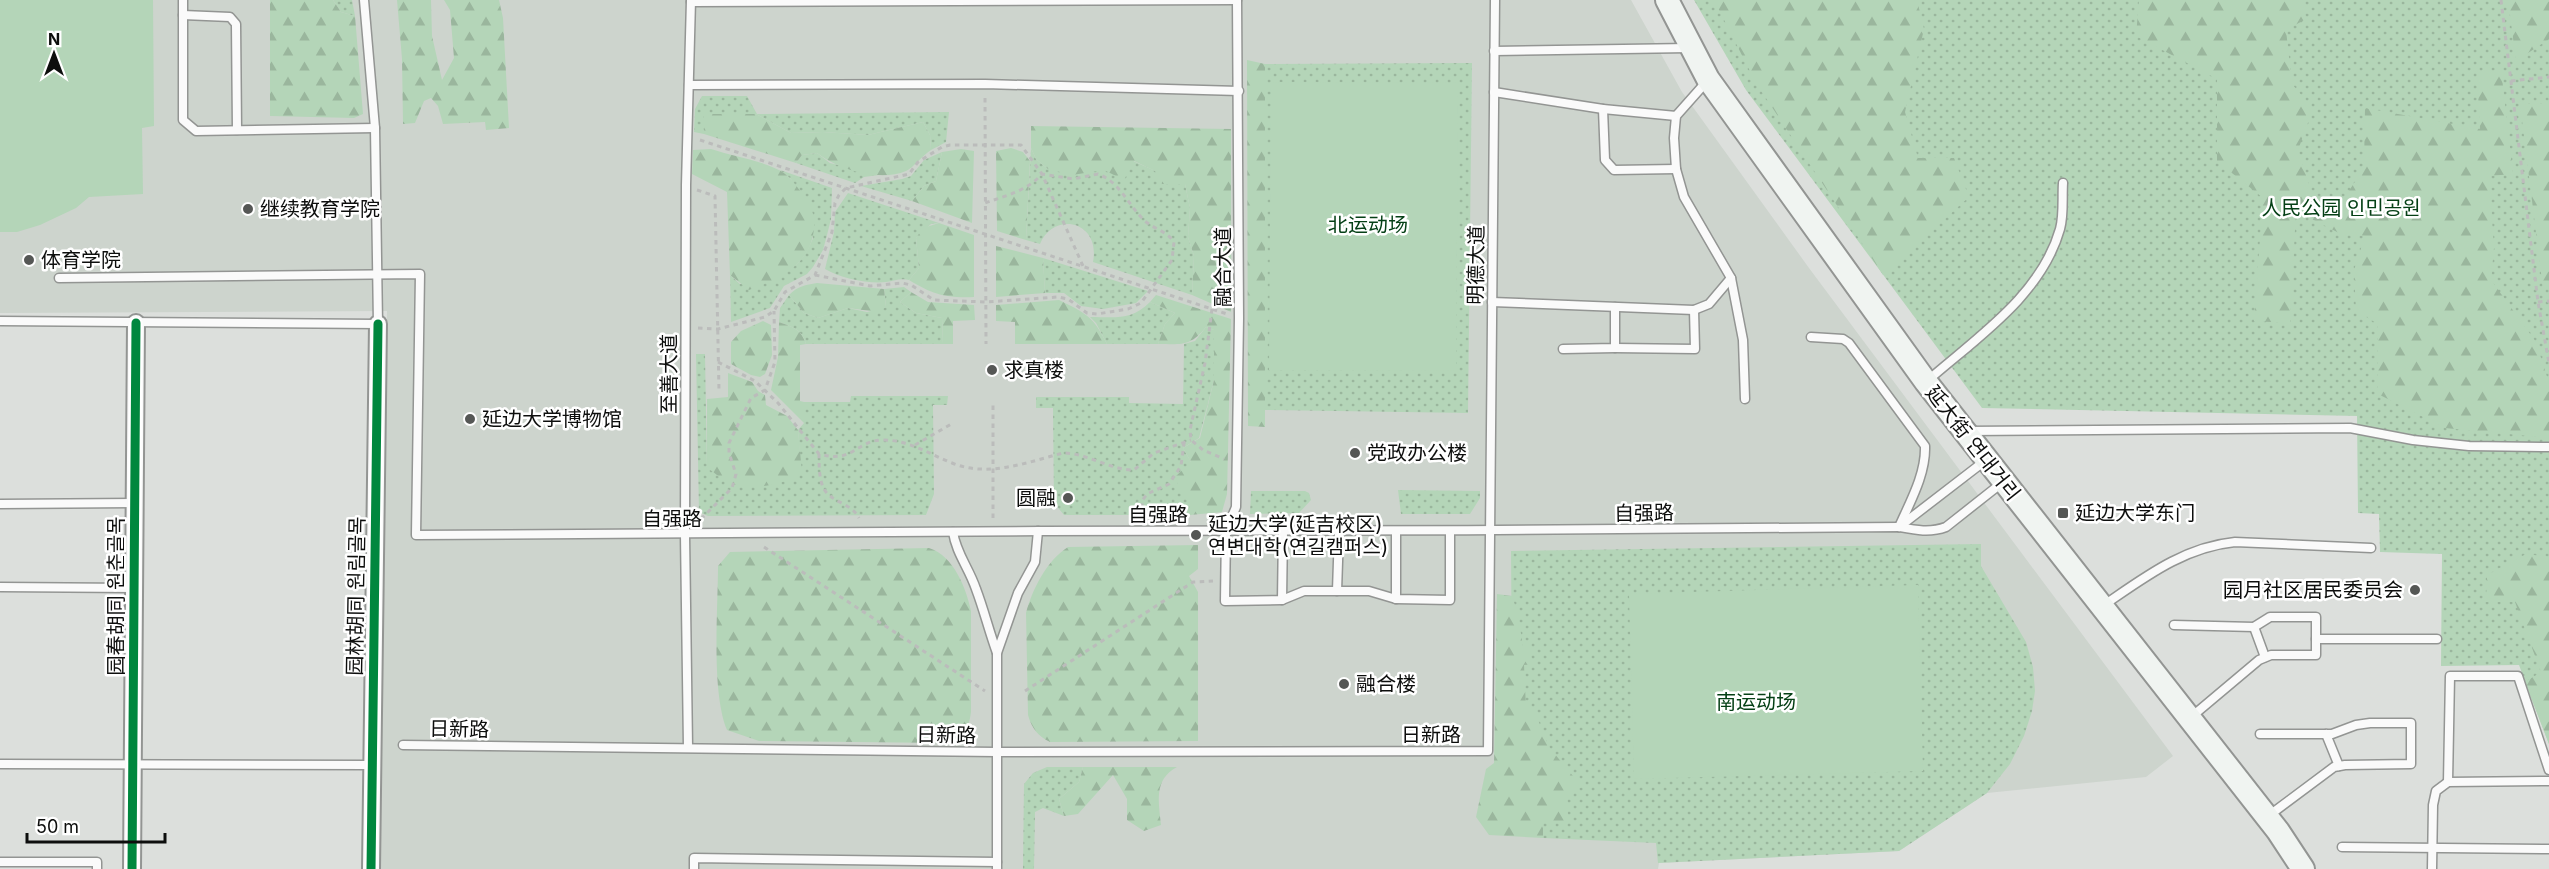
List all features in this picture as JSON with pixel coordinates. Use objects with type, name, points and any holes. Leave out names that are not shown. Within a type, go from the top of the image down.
[{"type":"main road","name":"延大街 연대거리","points":[[1667,0],[1708,80],[1926,382],[2266,817],[2303,869]]},
{"type":"street","name":"园春胡同 원춘골목","points":[[132,869],[136,323]]},
{"type":"street","name":"园林胡同 원림골목","points":[[370,869],[378,324]]},
{"type":"lane","points":[[183,0],[183,120],[196,131],[375,128]]},
{"type":"lane","points":[[0,321],[378,324],[375,128],[364,0]]},
{"type":"lane","points":[[691,1],[1237,0]]},
{"type":"lane","name":"融合大道","points":[[1226,581],[1226,531],[1236,507],[1239,318],[1237,0]]},
{"type":"lane","name":"明德大道","points":[[1488,751],[1495,0]]},
{"type":"lane","name":"至善大道","points":[[688,747],[685,535],[686,140],[691,1]]},
{"type":"lane","points":[[183,15],[230,17],[236,24],[237,130]]},
{"type":"lane","points":[[1494,51],[1691,48]]},
{"type":"lane","points":[[1708,80],[1676,116],[1674,138],[1676,169],[1684,197],[1731,278],[1743,340],[1745,399]]},
{"type":"lane","points":[[689,85],[985,84],[1239,91]]},
{"type":"lane","points":[[1494,92],[1603,109],[1676,116]]},
{"type":"lane","points":[[1603,109],[1605,160],[1609,166],[1614,170],[1676,169]]},
{"type":"lane","points":[[1926,382],[2018,302],[2037,275],[2053,248],[2061,226],[2063,183]]},
{"type":"lane","name":"自强路","points":[[377,275],[420,274],[416,535],[1038,531],[1450,532],[1899,527],[1920,531],[1946,527],[2003,482]]},
{"type":"lane","points":[[59,278],[377,275]]},
{"type":"lane","points":[[1492,302],[1694,310],[1709,304],[1731,278]]},
{"type":"lane","points":[[1615,307],[1615,348]]},
{"type":"lane","points":[[1563,349],[1695,349],[1694,310]]},
{"type":"lane","points":[[1811,337],[1843,339],[1849,343],[1925,446],[1926,458],[1922,473],[1899,527]]},
{"type":"lane","points":[[1963,430],[2350,428],[2413,440],[2469,446],[2549,447]]},
{"type":"lane","points":[[1899,527],[1986,460]]},
{"type":"lane","points":[[0,504],[135,503]]},
{"type":"lane","points":[[694,869],[694,858],[997,865],[997,652],[1018,593],[1035,562],[1038,531]]},
{"type":"lane","points":[[1282,600],[1283,531]]},
{"type":"lane","points":[[953,532],[955,548],[975,587],[985,623],[997,652]]},
{"type":"lane","points":[[1338,591],[1339,532]]},
{"type":"lane","points":[[1396,532],[1396,599]]},
{"type":"lane","points":[[1226,581],[1226,601],[1282,600],[1304,591],[1369,591],[1396,599],[1450,600],[1450,532]]},
{"type":"lane","points":[[2101,606],[2160,567],[2183,555],[2219,544],[2235,542],[2371,548]]},
{"type":"lane","points":[[0,587],[134,588]]},
{"type":"lane","points":[[2174,625],[2254,627],[2270,617],[2316,616],[2316,655],[2271,655],[2259,660],[2189,719]]},
{"type":"lane","points":[[2254,627],[2265,657]]},
{"type":"lane","points":[[2316,639],[2437,639]]},
{"type":"lane","points":[[2448,782],[2450,676],[2518,676],[2549,770]]},
{"type":"lane","points":[[2260,734],[2326,734],[2370,723],[2411,723],[2411,764],[2339,766],[2266,817]]},
{"type":"lane","points":[[2326,734],[2339,766]]},
{"type":"lane","name":"日新路","points":[[403,745],[996,752],[1488,751]]},
{"type":"lane","points":[[0,764],[372,765]]},
{"type":"lane","points":[[2432,869],[2433,805],[2436,791],[2448,782],[2549,781]]},
{"type":"lane","points":[[2342,847],[2549,849]]},
{"type":"lane","points":[[0,862],[97,862],[97,869]]},
{"type":"path","points":[[2501,0],[2538,302],[2549,363]]},
{"type":"path","points":[[2511,81],[2549,77]]},
{"type":"path","points":[[985,84],[986,345]]},
{"type":"path","points":[[686,140],[702,140],[1239,318]]},
{"type":"path","points":[[686,328],[718,329],[765,317],[774,311],[785,292],[814,274],[832,232],[835,203],[846,188],[909,174],[918,162],[942,147],[985,143],[1021,145],[1042,174],[1083,266]]},
{"type":"path","points":[[985,202],[1016,192],[1034,183],[1042,174]]},
{"type":"path","points":[[814,274],[870,286],[902,283],[911,285],[933,300],[986,302],[1058,297],[1068,299],[1087,313],[1097,314],[1128,309],[1141,303],[1172,260],[1174,242],[1168,234],[1146,222],[1117,185],[1103,176],[1098,174],[1073,179],[1042,174]]},
{"type":"path","points":[[686,185],[715,196],[718,391]]},
{"type":"path","points":[[2538,302],[2549,301]]},
{"type":"path","points":[[1191,440],[1191,420],[1205,363],[1212,309]]},
{"type":"path","points":[[685,535],[732,488],[736,474],[729,453],[729,443],[751,398],[765,390],[775,362],[774,311]]},
{"type":"path","points":[[718,363],[755,381],[765,390],[819,454],[823,487],[827,493],[856,512],[859,519]]},
{"type":"path","points":[[993,403],[993,532]]},
{"type":"path","points":[[913,446],[953,423]]},
{"type":"path","points":[[819,454],[841,458],[871,442],[883,440],[913,446],[953,464],[993,470],[1072,453],[1105,465],[1134,470],[1154,453],[1191,440]]},
{"type":"path","points":[[1191,440],[1214,456],[1236,464]]},
{"type":"path","points":[[1142,517],[1142,501],[1147,494],[1169,484],[1181,466],[1184,443]]},
{"type":"path","points":[[745,534],[998,699]]},
{"type":"path","points":[[1025,691],[1193,582],[1226,581]]},
{"type":"shaded area","name":"延边大学(延吉校区) 연변대학(연길캠퍼스)","points":[[0,0],[1631,0],[1682,92],[1809,268],[2173,756],[2146,777],[1987,793],[1899,851],[1659,863],[1658,869],[380,869],[387,311],[0,313]]},
{"type":"green space","points":[[0,0],[153,0],[154,126],[142,128],[143,194],[89,197],[76,208],[40,225],[17,232],[0,232]]},
{"type":"green space","points":[[270,0],[333,0],[341,12],[355,16],[363,114],[354,118],[270,116]]},
{"type":"green space","points":[[333,0],[352,0],[355,16],[341,12]]},
{"type":"green space","points":[[397,0],[431,0],[432,36],[442,80],[454,58],[450,10],[444,0],[499,0],[503,18],[509,128],[486,130],[485,122],[443,124],[438,106],[431,98],[424,101],[415,123],[403,124],[402,59]]},
{"type":"green space","name":"人民公园 인민공원","points":[[1694,0],[2549,0],[2549,744],[2519,665],[2441,666],[2442,554],[2380,552],[2379,514],[2358,513],[2357,416],[1982,408],[1746,90]]},
{"type":"green space","points":[[1714,0],[1917,0],[1924,29],[1905,112],[1918,158],[1954,158],[1969,197],[1883,275],[1756,83]]},
{"type":"green space","points":[[2139,0],[2302,0],[2306,19],[2286,30],[2292,84],[2313,109],[2298,150],[2315,203],[2341,203],[2364,168],[2365,108],[2480,129],[2477,75],[2501,69],[2513,174],[2489,176],[2494,248],[2491,280],[2536,342],[2549,383],[2549,438],[2445,428],[2378,394],[2378,324],[2356,311],[2354,270],[2365,236],[2341,234],[2296,211],[2290,323],[2254,321],[2263,198],[2217,161],[2217,79],[2136,36]]},
{"type":"green space","points":[[2508,0],[2549,0],[2549,39],[2516,61]]},
{"type":"green space","points":[[1247,60],[1265,64],[1265,427],[1248,426]]},
{"type":"green space","name":"北运动场","points":[[1472,63],[1468,413],[1265,410],[1265,64]]},
{"type":"green space","name":"北运动场","points":[[1271,82],[1458,83],[1456,371],[1269,370]]},
{"type":"green space","points":[[702,96],[747,96],[757,114],[949,112],[946,142],[931,150],[930,135],[923,122],[868,135],[823,132],[791,133],[756,114],[704,114],[704,134],[694,132],[695,109]]},
{"type":"green space","points":[[2520,104],[2549,104],[2549,288],[2543,289]]},
{"type":"green space","points":[[704,114],[756,114],[791,133],[823,132],[868,135],[923,122],[930,135],[931,150],[912,167],[896,174],[872,175],[848,169],[817,153],[802,155],[796,163],[704,134]]},
{"type":"green space","points":[[1031,126],[1231,129],[1231,312],[1192,295],[1194,256],[1188,237],[1190,208],[1185,184],[1162,184],[1155,171],[1134,161],[1124,180],[1104,170],[1072,175],[1048,169],[1036,159],[1031,148]]},
{"type":"green space","points":[[1011,148],[1023,152],[1030,161],[1026,240],[997,231],[996,151]]},
{"type":"green space","points":[[1031,148],[1036,159],[1048,169],[1094,170],[1133,161],[1185,184],[1190,208],[1188,237],[1194,256],[1192,295],[1093,262],[1094,248],[1090,237],[1083,229],[1074,225],[1065,224],[1055,227],[1046,234],[1040,244],[1026,240]]},
{"type":"green space","points":[[711,149],[756,161],[781,171],[797,187],[812,212],[814,228],[812,241],[800,261],[782,275],[749,290],[730,275],[727,192],[692,174],[693,150]]},
{"type":"green space","points":[[961,149],[974,151],[972,223],[912,201],[924,186],[936,181],[942,152]]},
{"type":"green space","points":[[942,152],[936,181],[924,186],[912,201],[861,186],[911,176],[924,160]]},
{"type":"green space","points":[[817,153],[830,163],[879,175],[864,177],[855,183],[796,163],[802,155]]},
{"type":"green space","points":[[780,170],[832,188],[831,219],[823,250],[807,274],[784,286],[770,308],[731,322],[730,275],[740,284],[785,272],[800,261],[813,238],[791,179]]},
{"type":"green space","points":[[848,193],[939,223],[931,224],[916,238],[919,268],[909,280],[863,281],[846,278],[825,269],[834,232],[835,212]]},
{"type":"green space","points":[[939,223],[974,235],[974,297],[940,294],[909,280],[919,268],[916,238],[923,228]]},
{"type":"green space","points":[[996,246],[1043,258],[1045,293],[996,297]]},
{"type":"green space","points":[[1043,258],[1148,291],[1136,303],[1103,309],[1081,306],[1064,293],[1045,293]]},
{"type":"green space","points":[[817,283],[884,289],[886,307],[878,312],[848,308],[818,318],[804,313],[789,295],[802,286]]},
{"type":"green space","points":[[904,287],[911,292],[900,302],[916,313],[942,318],[943,344],[806,344],[799,332],[779,322],[780,308],[789,295],[804,313],[818,318],[848,308],[867,312],[886,307],[884,289]]},
{"type":"green space","points":[[911,292],[928,302],[974,305],[975,320],[953,321],[953,344],[943,344],[942,318],[916,313],[900,302]]},
{"type":"green space","points":[[1156,295],[1231,319],[1227,494],[1222,512],[1190,515],[1190,498],[1181,492],[1175,477],[1191,462],[1183,448],[1200,438],[1214,380],[1214,330],[1206,327],[1195,338],[1185,343],[1158,344],[1165,324],[1175,313],[1150,302]]},
{"type":"green space","points":[[1059,300],[1093,321],[1107,344],[1015,344],[1015,322],[996,321],[996,305]]},
{"type":"green space","points":[[1150,302],[1175,313],[1165,324],[1158,344],[1107,344],[1096,323],[1090,317],[1122,317],[1136,312]]},
{"type":"green space","points":[[763,321],[771,325],[772,355],[765,374],[760,377],[751,375],[731,364],[731,342],[741,331]]},
{"type":"green space","points":[[779,322],[799,332],[806,344],[800,345],[800,401],[804,402],[804,423],[771,390],[778,357]]},
{"type":"green space","points":[[1206,327],[1214,330],[1214,380],[1199,438],[1183,448],[1191,462],[1190,515],[1064,515],[1054,503],[1053,408],[1036,408],[1036,397],[1129,397],[1129,403],[1183,404],[1184,344],[1195,341]]},
{"type":"green space","points":[[696,354],[705,354],[707,468],[801,473],[798,430],[804,423],[804,402],[850,402],[851,396],[948,396],[947,405],[933,405],[934,494],[926,515],[708,516],[699,512]]},
{"type":"green space","points":[[728,373],[752,382],[758,391],[765,395],[766,405],[787,416],[798,430],[802,473],[776,484],[746,487],[727,482],[707,468],[707,399],[728,397]]},
{"type":"green space","points":[[1398,490],[1480,491],[1480,498],[1470,514],[1401,514]]},
{"type":"green space","points":[[1251,491],[1305,491],[1309,493],[1311,500],[1299,513],[1250,514]]},
{"type":"green space","name":"南运动场","points":[[1981,544],[1981,566],[2026,642],[2033,667],[2035,691],[2032,711],[2024,736],[2010,764],[1987,793],[1899,851],[1658,863],[1656,843],[1543,838],[1543,821],[1513,822],[1511,551]]},
{"type":"green space","points":[[1198,545],[1198,569],[1189,576],[1198,592],[1198,741],[1050,742],[1036,732],[1028,715],[1026,613],[1036,585],[1053,560],[1068,547]]},
{"type":"green space","points":[[929,548],[945,558],[958,574],[971,611],[971,712],[967,728],[961,736],[946,743],[759,741],[727,730],[722,714],[717,673],[718,566],[730,552]]},
{"type":"green space","points":[[2526,554],[2549,557],[2549,744],[2525,682],[2541,672],[2515,602],[2486,602],[2487,575]]},
{"type":"green space","points":[[1918,585],[1923,771],[1634,779],[1629,594]]},
{"type":"green space","points":[[1497,594],[1512,596],[1518,614],[1523,647],[1529,649],[1533,664],[1524,665],[1526,708],[1534,710],[1549,747],[1582,787],[1567,792],[1568,821],[1543,821],[1543,838],[1489,835],[1476,817],[1486,769],[1494,763]]},
{"type":"green space","points":[[1047,767],[1083,767],[1079,782],[1059,799],[1064,816],[1043,808],[1035,812],[1034,869],[1023,869],[1024,784],[1033,773]]},
{"type":"green space","points":[[1083,767],[1177,767],[1164,778],[1159,792],[1161,825],[1144,831],[1127,820],[1127,799],[1113,775],[1078,814],[1064,816],[1059,799],[1079,782]]},
{"type":"cycle path","points":[[132,869],[136,323]]},
{"type":"cycle path","points":[[371,869],[378,324]]},
{"type":"place","name":"继续教育学院","points":[[248,209]]},
{"type":"place","name":"体育学院","points":[[29,260]]},
{"type":"place","name":"求真楼","points":[[992,370]]},
{"type":"place","name":"延边大学博物馆","points":[[470,419]]},
{"type":"place","name":"党政办公楼","points":[[1355,453]]},
{"type":"place","name":"圆融","points":[[1068,498]]},
{"type":"place","name":"延边大学东门","points":[[2063,513]]},
{"type":"place","name":"延边大学(延吉校区) 연변대학(연길캠퍼스)","points":[[1196,535]]},
{"type":"place","name":"园月社区居民委员会","points":[[2415,590]]},
{"type":"place","name":"融合楼","points":[[1344,684]]}]
